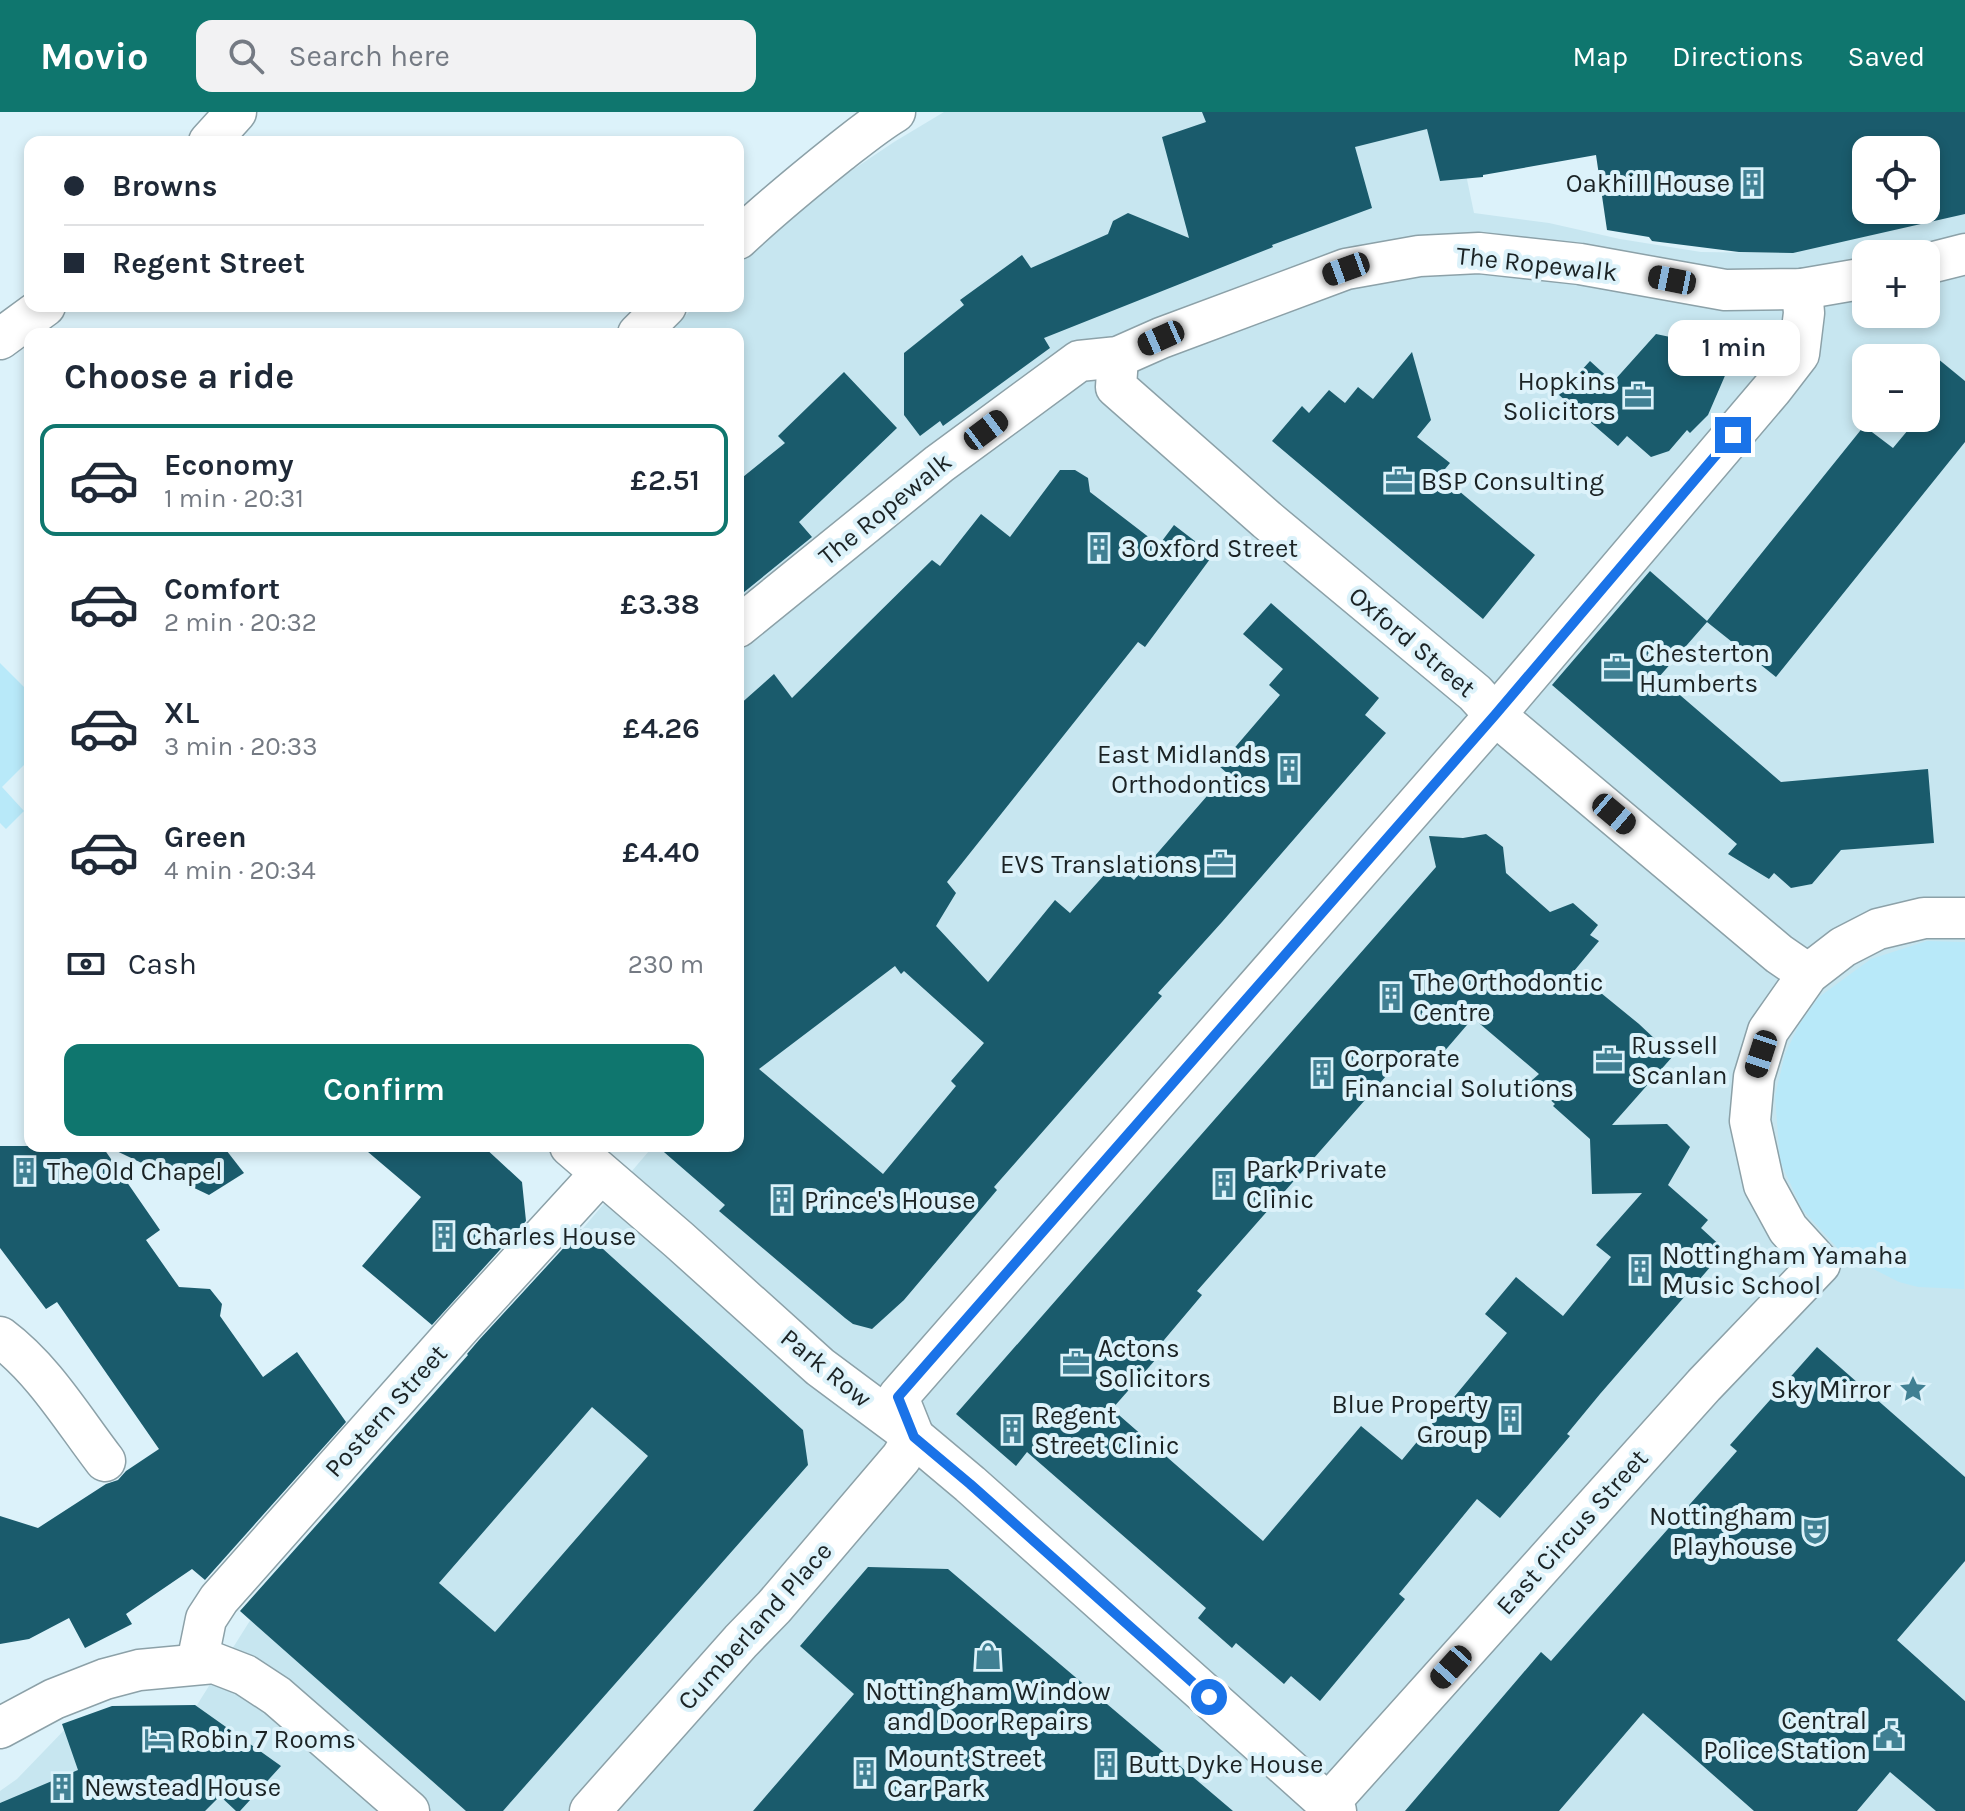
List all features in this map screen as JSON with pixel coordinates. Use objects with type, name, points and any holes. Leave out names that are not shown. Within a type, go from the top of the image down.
[{"type":"street","points":[[214,136],[236,112]]},
{"type":"street","points":[[744,234],[823,166],[895,112]]},
{"type":"street","name":"The Ropewalk","points":[[744,622],[939,464],[1079,361],[1118,357],[1346,269],[1419,256],[1479,253],[1580,264],[1725,290],[1802,289],[1852,280]]},
{"type":"street","points":[[1940,260],[1965,254]]},
{"type":"street","points":[[914,1437],[898,1397],[1495,715],[1772,389],[1799,354],[1804,313],[1802,289]]},
{"type":"street","points":[[0,339],[37,312]]},
{"type":"street","points":[[644,328],[660,312]]},
{"type":"street","name":"Oxford Street","points":[[1118,357],[1116,387],[1267,520],[1475,693],[1495,715],[1779,954],[1808,974]]},
{"type":"street","points":[[1808,974],[1843,947],[1878,929],[1924,918],[1965,918]]},
{"type":"street","name":"East Circus Street","points":[[1332,1807],[1704,1385],[1820,1264],[1788,1229],[1764,1185],[1750,1121],[1754,1077],[1768,1031],[1808,974]]},
{"type":"street","name":"Park Row","points":[[577,1152],[820,1367],[914,1437],[970,1484],[1332,1807]]},
{"type":"street","name":"Postern Street","points":[[197,1663],[206,1619],[219,1599],[599,1172]]},
{"type":"street","points":[[0,1337],[43,1376],[105,1461]]},
{"type":"street","name":"Cumberland Place","points":[[590,1811],[774,1607],[901,1458],[914,1437]]},
{"type":"street","points":[[2,1721],[105,1679],[139,1670],[214,1663],[245,1675],[277,1696],[409,1811]]},
{"type":"shaded area","points":[[944,112],[1453,112],[1474,213],[1549,223],[1620,239],[1701,252],[1784,253],[1871,235],[1869,224],[1940,224],[1940,136],[1852,138],[1847,112],[1965,112],[1965,1811],[0,1811],[0,1791],[17,1779],[72,1722],[197,1705],[256,1611],[648,1152],[744,1152],[744,328],[673,328],[689,312],[744,312],[744,256],[839,179]]},
{"type":"shaded area","points":[[0,663],[24,687],[24,765],[2,787],[24,811],[6,829],[0,823]]},
{"type":"shaded area","points":[[1927,941],[1965,942],[1964,1289],[1918,1287],[1899,1282],[1842,1253],[1802,1209],[1780,1161],[1775,1096],[1785,1054],[1799,1025],[1819,997],[1871,959]]},
{"type":"building","points":[[1202,112],[1965,112],[1965,214],[1940,220],[1940,136],[1852,136],[1852,224],[1921,224],[1793,253],[1739,252],[1652,241],[1649,237],[1607,230],[1596,155],[1483,177],[1440,181],[1427,129],[1355,147],[1372,208],[1272,245],[1044,338],[1050,348],[943,426],[940,421],[920,436],[904,415],[904,353],[964,305],[960,300],[1022,255],[1031,268],[1108,234],[1113,221],[1128,213],[1189,238],[1162,137],[1206,122]]},
{"type":"building","name":"Hopkins Solicitors","points":[[1656,334],[1689,341],[1727,371],[1708,415],[1690,433],[1687,430],[1669,451],[1651,457],[1627,436],[1618,446],[1559,395],[1590,361],[1613,382]]},
{"type":"building","points":[[1412,352],[1431,420],[1417,437],[1450,463],[1440,475],[1535,555],[1483,619],[1272,441],[1302,406],[1309,413],[1329,390],[1345,403],[1358,387],[1373,399]]},
{"type":"building","points":[[1940,360],[1965,381],[1965,442],[1776,677],[1707,622],[1659,677],[1781,782],[1928,769],[1934,843],[1841,850],[1812,884],[1791,888],[1774,873],[1769,879],[1728,854],[1737,844],[1552,685],[1650,571],[1707,621],[1859,432],[1872,432],[1893,448],[1906,432],[1940,432]]},
{"type":"building","points":[[844,372],[897,428],[799,522],[812,537],[744,592],[744,476],[785,443],[778,436]]},
{"type":"building","points":[[1060,470],[1075,470],[1088,478],[1090,492],[1159,545],[1174,525],[1213,555],[1145,647],[1138,642],[947,882],[956,893],[936,926],[988,982],[1055,900],[1070,913],[1115,863],[1134,880],[1227,773],[1219,766],[1280,695],[1269,685],[1283,669],[1243,634],[1271,603],[1379,698],[1365,715],[1386,733],[1158,993],[1162,996],[994,1187],[997,1190],[904,1300],[872,1329],[853,1324],[845,1318],[719,1211],[725,1205],[664,1152],[744,1152],[744,701],[774,674],[792,698],[932,560],[940,566],[981,514],[1010,537]],"holes":[[[895,966],[901,974],[904,971],[984,1043],[951,1081],[956,1086],[883,1174],[759,1069]]]},
{"type":"building","points":[[1486,834],[1503,847],[1506,873],[1550,912],[1573,903],[1598,925],[1590,935],[1599,941],[1574,971],[1673,1056],[1612,1125],[1667,1124],[1690,1147],[1668,1185],[1708,1220],[1701,1228],[1725,1250],[1600,1394],[1567,1434],[1570,1436],[1500,1518],[1477,1499],[1399,1594],[1405,1599],[1320,1701],[1291,1676],[1284,1684],[1236,1643],[1232,1648],[1198,1618],[1206,1608],[1027,1452],[1016,1466],[956,1414],[1436,867],[1429,836],[1463,838]],"holes":[[[1473,1018],[1539,1074],[1530,1082],[1590,1139],[1592,1194],[1642,1193],[1596,1245],[1611,1257],[1563,1316],[1516,1277],[1485,1314],[1507,1333],[1402,1460],[1361,1426],[1263,1541],[1112,1409],[1164,1350],[1159,1346],[1202,1295],[1197,1291],[1409,1050],[1430,1068]]]},
{"type":"building","points":[[0,1146],[24,1146],[24,1152],[106,1152],[160,1230],[146,1240],[179,1287],[210,1289],[222,1304],[220,1316],[263,1377],[297,1352],[346,1422],[205,1580],[192,1569],[126,1614],[132,1624],[85,1648],[69,1618],[29,1639],[0,1644],[0,1516],[38,1528],[106,1484],[118,1480],[159,1449],[57,1302],[46,1309],[0,1248]]},
{"type":"building","points":[[119,1152],[228,1152],[244,1173],[209,1195]]},
{"type":"building","name":"Charles House","points":[[368,1152],[490,1152],[522,1182],[526,1221],[432,1325],[362,1266],[421,1197]]},
{"type":"building","points":[[581,1229],[803,1430],[808,1465],[503,1811],[466,1811],[240,1611]],"holes":[[[592,1407],[648,1456],[495,1632],[439,1583]]]},
{"type":"building","name":"Nottingham Playhouse","points":[[1817,1347],[1965,1477],[1965,1561],[1897,1640],[1965,1701],[1965,1811],[1936,1811],[1890,1772],[1857,1811],[1754,1811],[1643,1713],[1559,1811],[1405,1811],[1541,1652],[1551,1661],[1737,1451],[1730,1445]]},
{"type":"building","points":[[868,1567],[948,1569],[1233,1811],[753,1811],[854,1694],[800,1646]]},
{"type":"building","points":[[195,1705],[281,1766],[240,1811],[220,1796],[205,1811],[0,1811],[0,1803],[78,1770],[62,1724],[112,1706]]},
{"type":"place","name":"Oakhill House","points":[[1752,183]]},
{"type":"place","name":"Hopkins Solicitors","points":[[1638,396]]},
{"type":"place","name":"BSP Consulting","points":[[1399,481]]},
{"type":"place","name":"3 Oxford Street","points":[[1099,548]]},
{"type":"place","name":"Chesterton Humberts","points":[[1617,668]]},
{"type":"place","name":"East Midlands Orthodontics","points":[[1289,769]]},
{"type":"place","name":"EVS Translations","points":[[1220,864]]},
{"type":"place","name":"The Orthodontic Centre","points":[[1391,997]]},
{"type":"place","name":"Russell Scanlan","points":[[1609,1060]]},
{"type":"place","name":"Corporate Financial Solutions","points":[[1322,1073]]},
{"type":"place","name":"The Old Chapel","points":[[25,1171]]},
{"type":"place","name":"Park Private Clinic","points":[[1224,1184]]},
{"type":"place","name":"Prince's House","points":[[782,1200]]},
{"type":"place","name":"Charles House","points":[[444,1236]]},
{"type":"place","name":"Nottingham Yamaha Music School","points":[[1640,1270]]},
{"type":"place","name":"Actons Solicitors","points":[[1076,1363]]},
{"type":"place","name":"Sky Mirror","points":[[1913,1389]]},
{"type":"place","name":"Blue Property Group","points":[[1510,1419]]},
{"type":"place","name":"Regent Street Clinic","points":[[1012,1430]]},
{"type":"place","name":"Nottingham Playhouse","points":[[1815,1531]]},
{"type":"place","name":"Nottingham Window and Door Repairs","points":[[988,1656]]},
{"type":"place","name":"Central Police Station","points":[[1889,1735]]},
{"type":"place","name":"Robin 7 Rooms","points":[[158,1739]]},
{"type":"place","name":"Butt Dyke House","points":[[1106,1764]]},
{"type":"place","name":"Mount Street Car Park","points":[[865,1773]]},
{"type":"place","name":"Newstead House","points":[[62,1787]]},
{"type":"route","points":[[1209,1697],[914,1437],[898,1397],[1495,715],[1733,435]]}]
